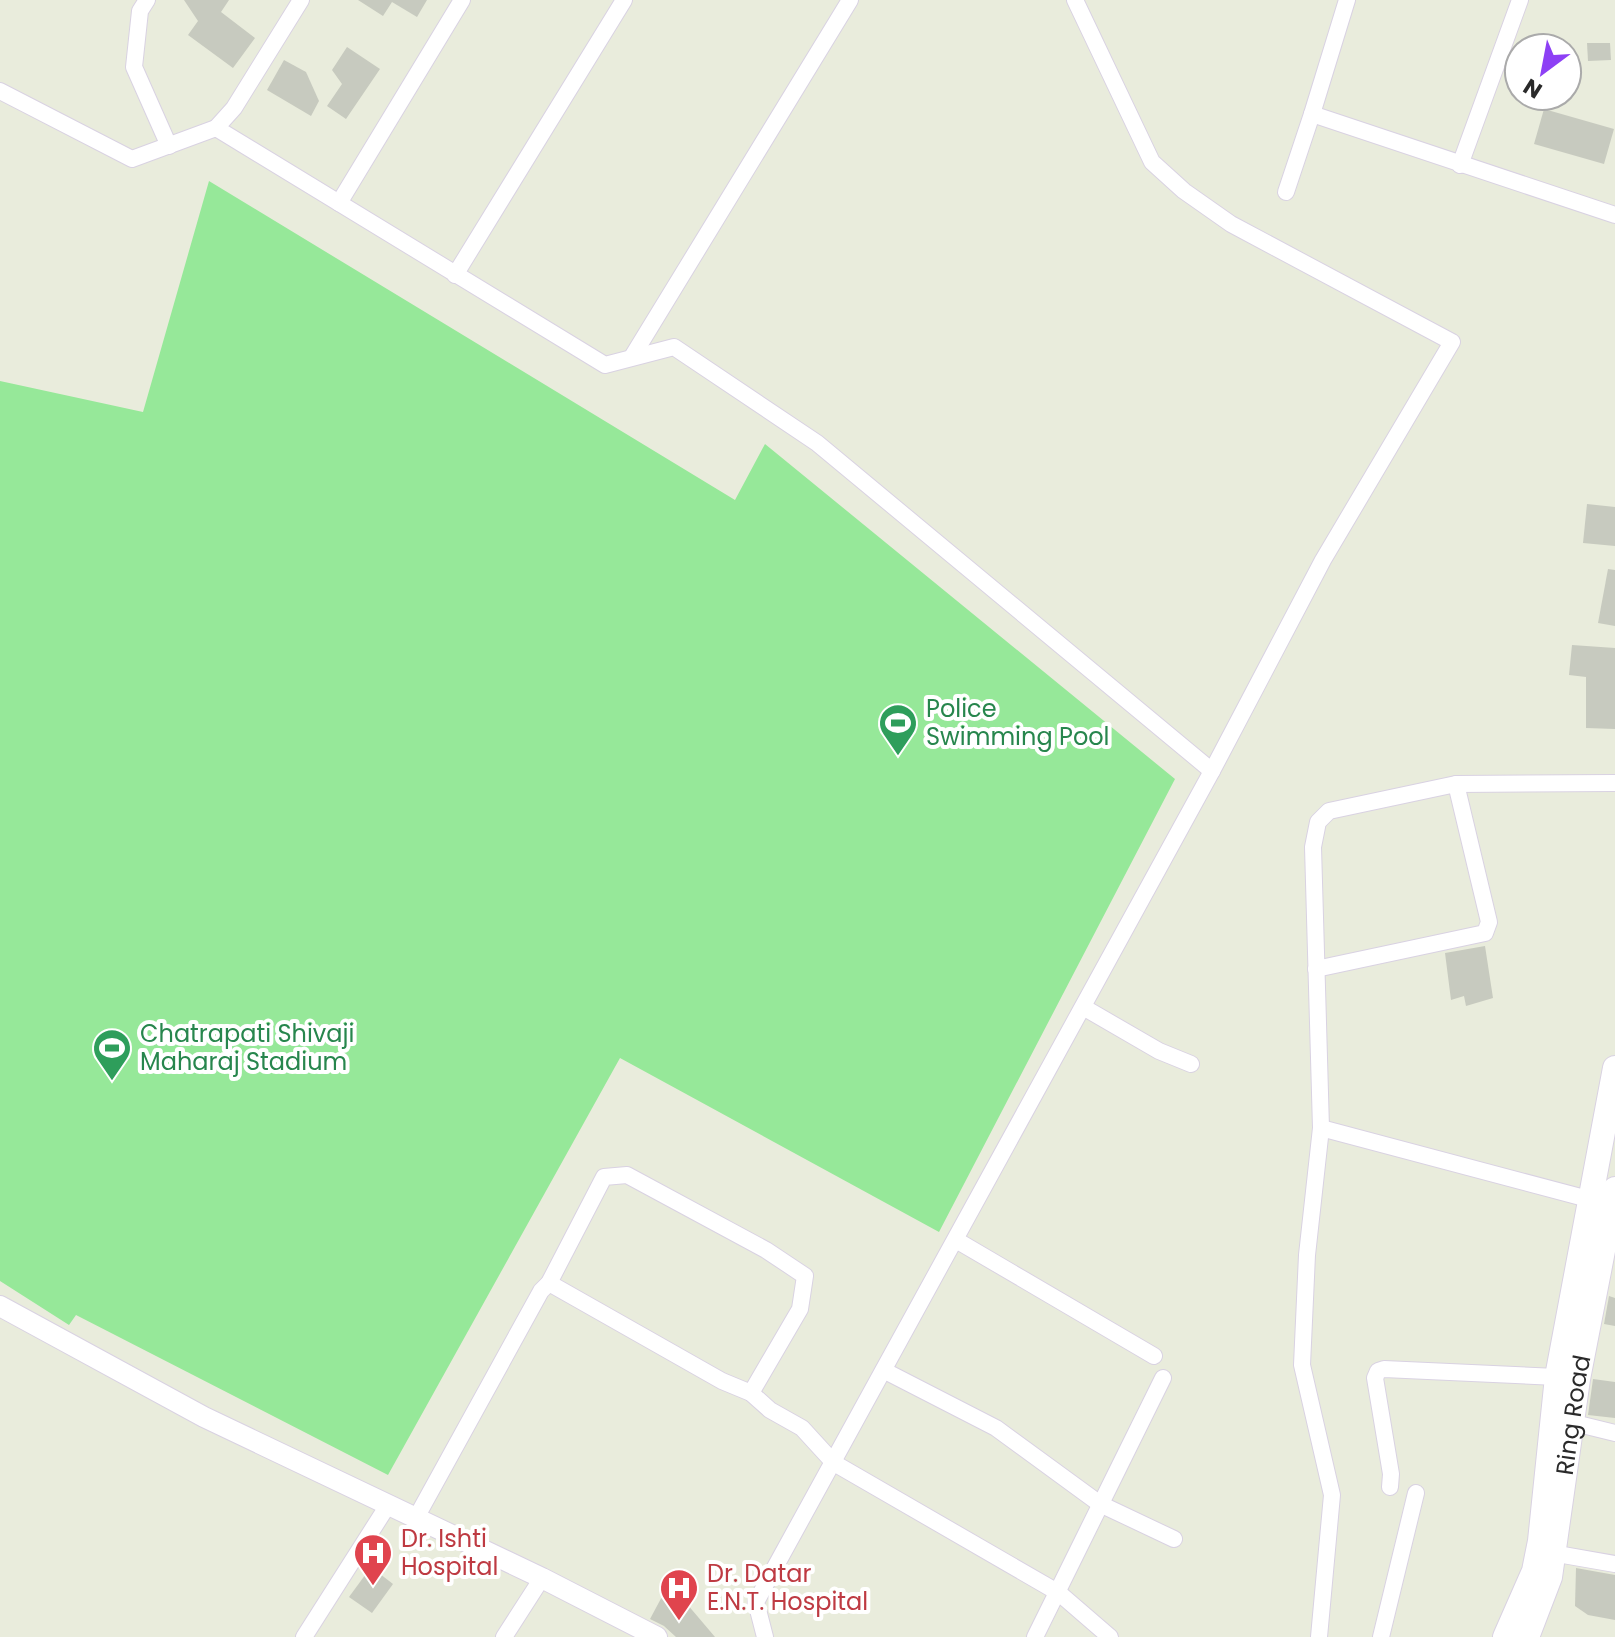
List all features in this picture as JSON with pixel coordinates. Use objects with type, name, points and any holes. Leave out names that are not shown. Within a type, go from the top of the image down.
[{"type":"main road","points":[[1563,1420],[1557,1377],[1592,1200],[1609,1134],[1615,1068]]},
{"type":"main road","name":"Ring Road","points":[[1527,1637],[1550,1577],[1546,1552],[1563,1420],[1578,1379],[1615,1189]]},
{"type":"main road","points":[[1505,1637],[1534,1571],[1546,1552]]},
{"type":"street","points":[[147,0],[140,11],[134,67],[169,146]]},
{"type":"street","points":[[0,91],[132,159],[216,128],[234,108],[301,0]]},
{"type":"street","points":[[339,203],[462,0]]},
{"type":"street","points":[[455,275],[624,0]]},
{"type":"street","points":[[632,357],[850,0]]},
{"type":"street","points":[[765,1637],[756,1602],[1212,771],[1323,560],[1452,342],[1231,224],[1184,191],[1152,162],[1075,0]]},
{"type":"street","points":[[1286,192],[1347,0]]},
{"type":"street","points":[[1460,165],[1520,0]]},
{"type":"street","points":[[1312,114],[1615,215]]},
{"type":"street","points":[[216,128],[605,365],[674,347],[817,443],[1212,771]]},
{"type":"street","points":[[1319,1637],[1332,1495],[1302,1365],[1307,1255],[1321,1128],[1313,847],[1318,822],[1329,811],[1456,784],[1615,783]]},
{"type":"street","points":[[1316,969],[1485,933],[1489,922],[1456,784]]},
{"type":"street","points":[[1083,1007],[1159,1051],[1191,1064]]},
{"type":"street","points":[[1321,1128],[1592,1200]]},
{"type":"street","points":[[416,1518],[541,1291],[549,1283],[604,1177],[627,1175],[766,1250],[805,1276],[800,1309],[751,1393]]},
{"type":"street","points":[[956,1240],[1154,1356]]},
{"type":"street","points":[[549,1283],[722,1381],[751,1393],[770,1410],[802,1428],[834,1463],[1059,1593],[1110,1637]]},
{"type":"street","points":[[0,1306],[204,1417],[542,1578],[657,1637]]},
{"type":"street","points":[[885,1371],[996,1428],[1100,1504],[1174,1539]]},
{"type":"street","points":[[1390,1487],[1391,1474],[1375,1378],[1378,1371],[1557,1377]]},
{"type":"street","points":[[1035,1637],[1163,1378]]},
{"type":"street","points":[[1563,1420],[1615,1433]]},
{"type":"street","points":[[1381,1637],[1416,1493]]},
{"type":"street","points":[[304,1637],[388,1505]]},
{"type":"street","points":[[1546,1552],[1615,1564]]},
{"type":"street","points":[[504,1637],[542,1578]]},
{"type":"green space","points":[[209,181],[735,500],[765,444],[1175,779],[939,1232],[620,1058],[388,1475],[76,1315],[69,1325],[0,1281],[0,381],[143,412]]},
{"type":"building","points":[[184,0],[229,0],[221,12],[255,38],[233,68],[188,35],[198,21]]},
{"type":"building","points":[[358,0],[427,0],[417,17],[392,2],[383,16]]},
{"type":"building","points":[[1587,43],[1610,43],[1611,60],[1588,61]]},
{"type":"building","points":[[347,47],[380,69],[346,119],[327,106],[342,84],[332,70]]},
{"type":"building","points":[[284,60],[306,72],[319,101],[311,116],[267,90]]},
{"type":"building","points":[[1543,112],[1554,112],[1614,129],[1604,164],[1534,144]]},
{"type":"building","points":[[1587,504],[1615,507],[1615,546],[1583,543]]},
{"type":"building","points":[[1608,569],[1615,570],[1615,626],[1598,623]]},
{"type":"building","points":[[1572,645],[1615,648],[1615,729],[1586,728],[1586,677],[1569,675]]},
{"type":"building","points":[[1485,946],[1493,998],[1466,1006],[1464,996],[1451,1000],[1445,953]]},
{"type":"building","points":[[1609,1296],[1615,1298],[1615,1326],[1604,1324]]},
{"type":"building","points":[[1593,1379],[1615,1382],[1615,1418],[1588,1415]]},
{"type":"building","points":[[371,1567],[393,1584],[372,1613],[349,1597]]},
{"type":"building","points":[[1576,1568],[1615,1575],[1615,1620],[1588,1615],[1575,1606]]},
{"type":"building","points":[[665,1591],[687,1604],[715,1637],[676,1637],[650,1619]]},
{"type":"place","name":"Police Swimming Pool","points":[[898,757]]},
{"type":"place","name":"Chatrapati Shivaji Maharaj Stadium","points":[[112,1082]]},
{"type":"place","name":"Dr. Ishti Hospital","points":[[373,1587]]},
{"type":"place","name":"Dr. Datar E.N.T. Hospital","points":[[679,1622]]}]
